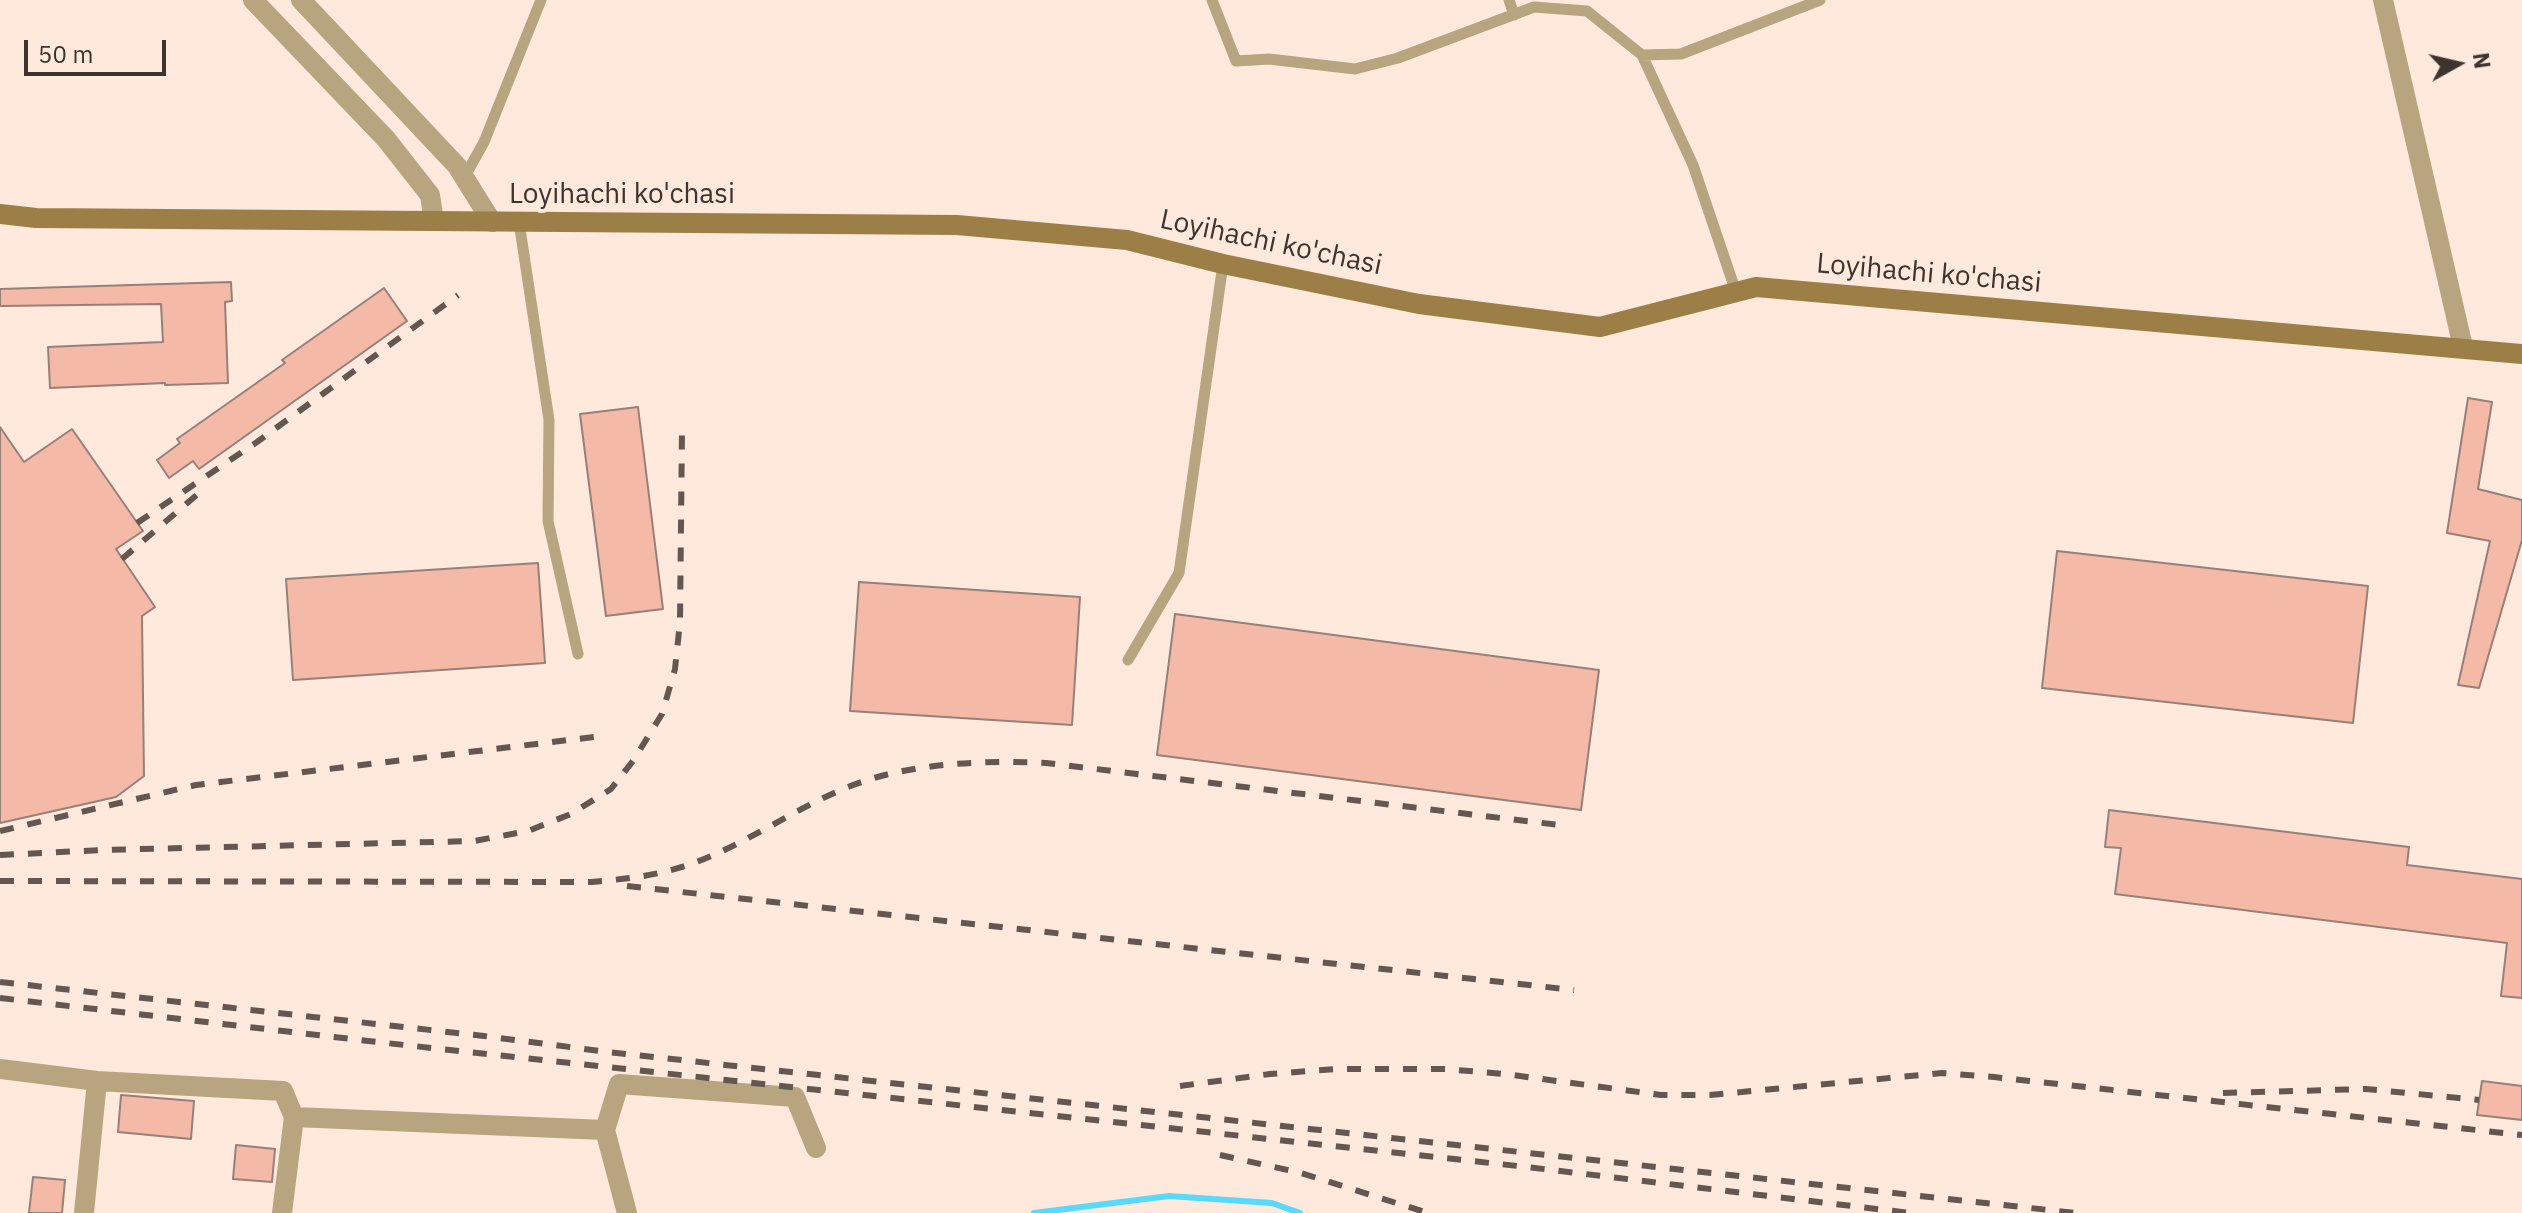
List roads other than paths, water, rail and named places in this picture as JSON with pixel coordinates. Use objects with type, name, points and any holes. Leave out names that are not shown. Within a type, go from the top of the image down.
[{"type":"street","points":[[253,0],[386,139],[430,195],[434,221]]},
{"type":"street","points":[[301,0],[457,166],[492,222]]},
{"type":"street","points":[[2383,0],[2463,347]]},
{"type":"street","name":"Loyihachi ko'chasi","points":[[0,214],[36,218],[957,225],[1127,240],[1223,264],[1419,304],[1600,327],[1756,287],[2522,354]]},
{"type":"street","points":[[0,1069],[97,1081],[283,1091],[294,1117],[282,1213]]},
{"type":"street","points":[[84,1213],[97,1081]]},
{"type":"street","points":[[627,1213],[605,1130],[619,1084],[795,1097],[816,1148]]},
{"type":"street","points":[[294,1117],[605,1130]]},
{"type":"lane","points":[[464,178],[484,142],[541,0]]},
{"type":"lane","points":[[1212,0],[1236,61],[1269,59],[1355,69],[1398,58],[1534,7],[1587,11],[1642,55],[1693,165],[1736,292]]},
{"type":"lane","points":[[1509,0],[1514,15]]},
{"type":"lane","points":[[1642,55],[1681,54],[1820,0]]},
{"type":"lane","points":[[519,222],[549,420],[548,521],[578,654]]},
{"type":"lane","points":[[1128,660],[1179,573],[1223,264]]},
{"type":"waterway","points":[[1034,1213],[1169,1196],[1272,1203],[1300,1213]]},
{"type":"railway","points":[[137,523],[257,442],[458,295]]},
{"type":"railway","points":[[0,855],[474,841],[528,831],[571,814],[611,789],[633,761],[662,714],[675,669],[680,622],[682,429]]},
{"type":"railway","points":[[122,559],[206,487]]},
{"type":"railway","points":[[0,831],[196,785],[602,736]]},
{"type":"railway","points":[[0,881],[592,882],[628,878],[676,869],[709,857],[832,794],[875,778],[923,768],[998,762],[1046,763],[1559,825]]},
{"type":"railway","points":[[627,886],[1574,990]]},
{"type":"railway","points":[[0,982],[2076,1213]]},
{"type":"railway","points":[[0,998],[1527,1167],[1910,1213]]},
{"type":"railway","points":[[1180,1086],[1336,1069],[1445,1069],[1661,1095],[1710,1095],[1942,1073],[2522,1135]]},
{"type":"railway","points":[[2223,1093],[2366,1089],[2479,1100]]},
{"type":"railway","points":[[1220,1155],[1301,1173],[1428,1213]]}]
